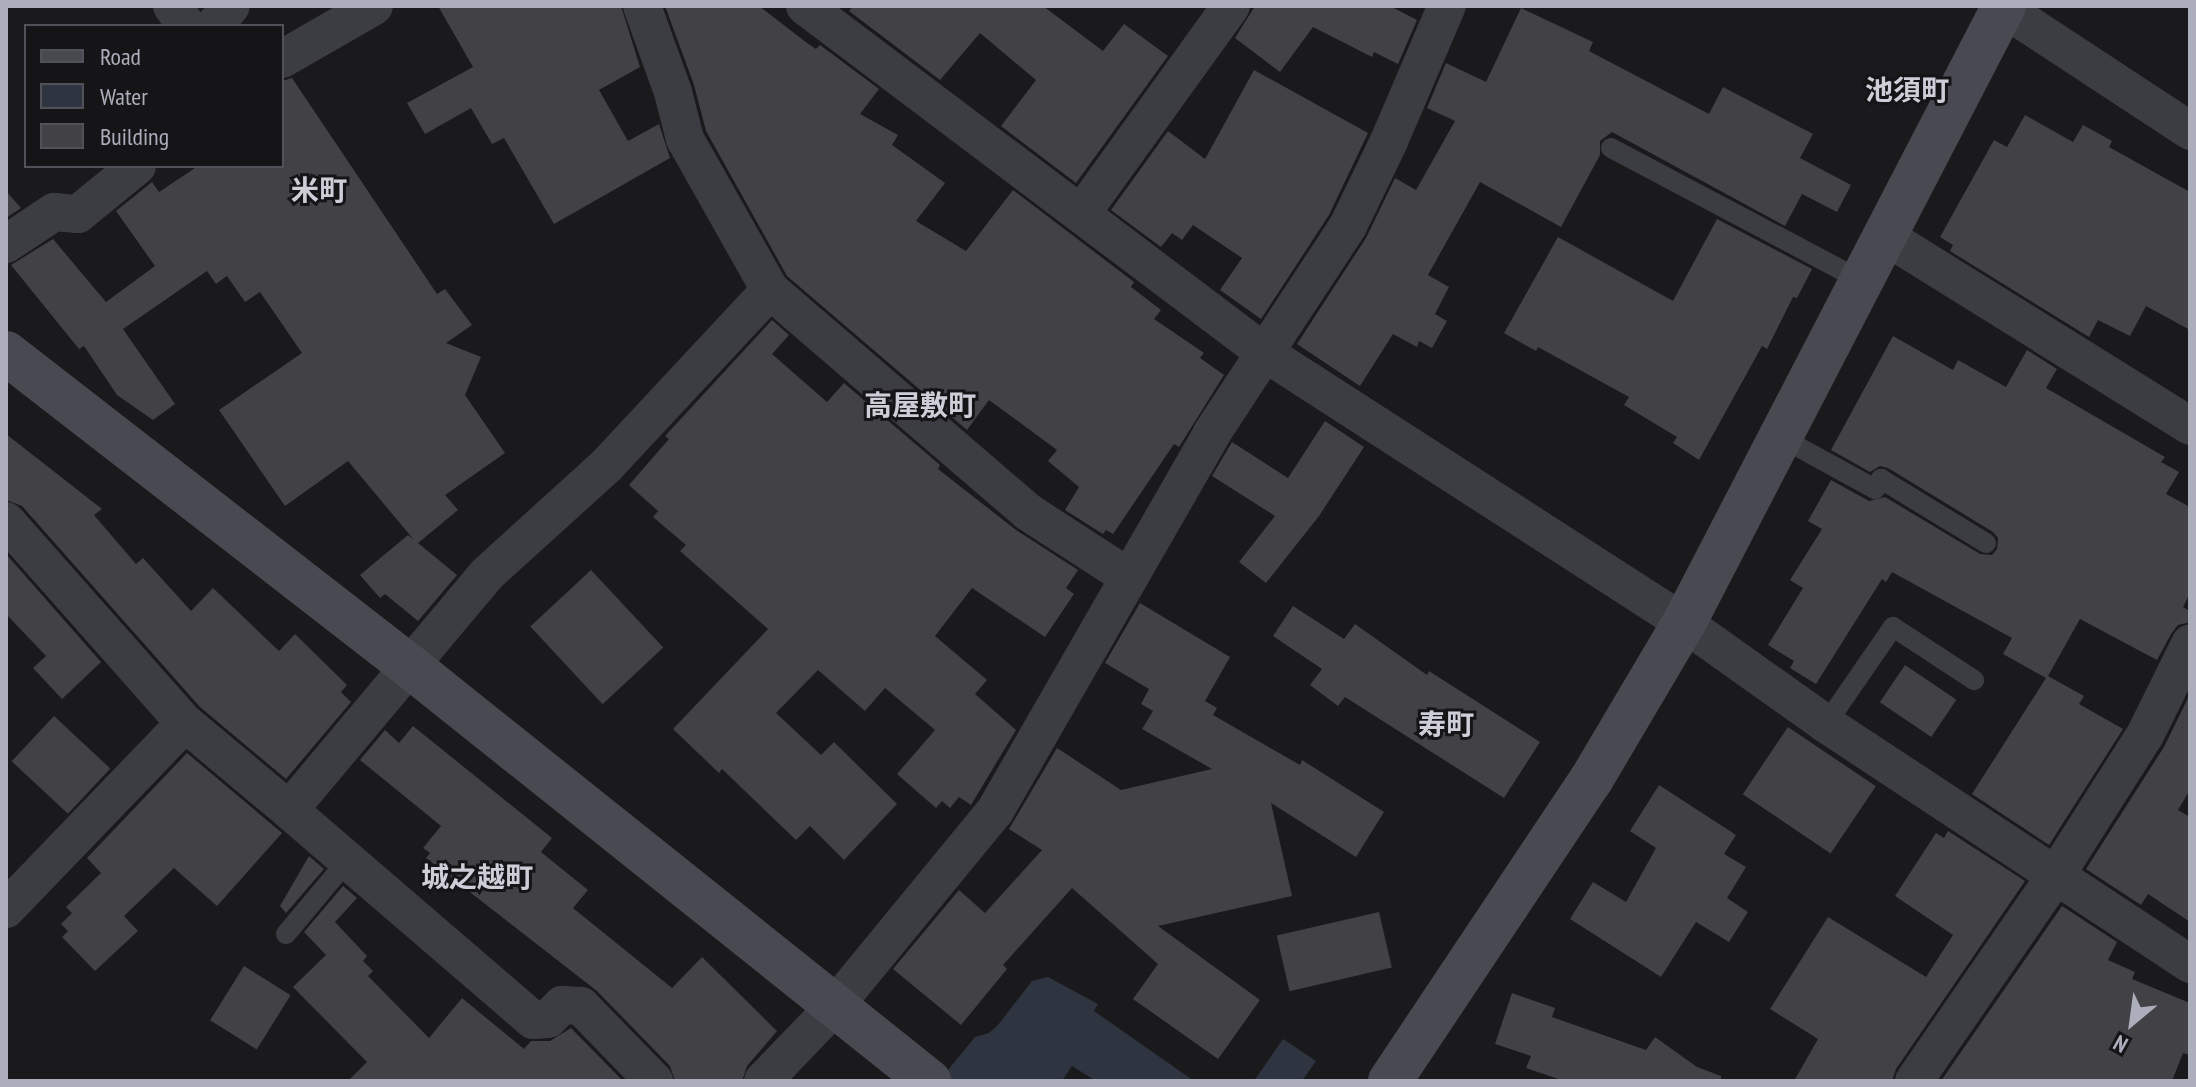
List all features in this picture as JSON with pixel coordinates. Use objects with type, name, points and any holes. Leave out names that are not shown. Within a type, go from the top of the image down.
[{"type":"street","points":[[172,6],[186,24]]},
{"type":"street","points":[[216,24],[231,6]]},
{"type":"street","points":[[284,58],[374,6]]},
{"type":"street","points":[[642,6],[673,92],[685,139],[770,290],[1028,512],[1127,576]]},
{"type":"street","points":[[805,6],[1265,353],[1684,623],[1826,724],[2190,964]]},
{"type":"street","points":[[1081,214],[1231,6]]},
{"type":"street","points":[[763,1081],[833,1008],[995,811],[1127,576],[1348,226],[1389,141],[1447,6]]},
{"type":"street","points":[[1390,1081],[1591,780],[1684,623],[2004,7],[2190,131]]},
{"type":"street","points":[[6,244],[54,212],[78,214],[135,168]]},
{"type":"street","points":[[1885,236],[2190,426]]},
{"type":"street","points":[[289,810],[412,668],[487,574],[607,465],[770,290]]},
{"type":"street","points":[[6,353],[412,668],[924,1078]]},
{"type":"street","points":[[6,521],[185,723],[533,1020],[548,1019],[562,1005],[581,1006],[654,1081]]},
{"type":"street","points":[[1914,1081],[2056,875],[2145,735],[2190,644]]},
{"type":"street","points":[[6,909],[185,723]]},
{"type":"lane","points":[[1611,148],[1862,281]]},
{"type":"lane","points":[[1780,437],[1875,489],[1881,479],[1986,543]]},
{"type":"lane","points":[[1826,724],[1893,627],[1974,680]]},
{"type":"lane","points":[[286,934],[347,861]]},
{"type":"water","points":[[1048,977],[1098,1004],[1094,1011],[1194,1081],[1096,1081],[1072,1066],[1062,1081],[939,1081],[975,1037],[989,1033],[998,1025],[1032,981]]},
{"type":"water","points":[[1283,1039],[1316,1061],[1302,1081],[1254,1081]]},
{"type":"building","points":[[438,6],[621,6],[640,67],[599,90],[628,141],[659,124],[670,158],[554,224],[504,138],[492,144],[471,108],[425,134],[407,103],[473,67]]},
{"type":"building","points":[[665,6],[759,6],[816,49],[820,45],[879,89],[860,114],[898,135],[892,145],[945,183],[916,221],[966,251],[1013,190],[1134,282],[1131,287],[1161,310],[1154,319],[1204,353],[1200,358],[1224,375],[1179,447],[1174,444],[1113,534],[1106,530],[1103,534],[1065,510],[1079,487],[1048,461],[1057,450],[989,400],[967,430],[787,276],[706,131],[694,85]]},
{"type":"building","points":[[853,6],[1043,6],[1103,51],[1124,24],[1168,56],[1076,183],[1001,126],[1036,80],[980,33],[940,80],[849,11]]},
{"type":"building","points":[[1255,6],[1390,6],[1417,20],[1398,64],[1374,52],[1372,57],[1313,27],[1280,72],[1235,38]]},
{"type":"building","points":[[1521,8],[1593,42],[1589,51],[1709,114],[1723,87],[1813,134],[1800,158],[1851,185],[1837,212],[1802,194],[1785,226],[1612,132],[1600,141],[1600,155],[1561,227],[1480,182],[1428,275],[1449,287],[1435,314],[1447,321],[1432,348],[1419,341],[1417,347],[1393,334],[1360,386],[1297,344],[1366,238],[1395,178],[1416,190],[1455,121],[1427,108],[1446,63],[1486,82]]},
{"type":"building","points":[[1254,70],[1368,133],[1329,215],[1261,319],[1220,290],[1242,258],[1193,225],[1182,240],[1172,233],[1161,247],[1111,210],[1168,131],[1205,159]]},
{"type":"building","points":[[292,78],[437,294],[445,289],[472,325],[446,343],[481,357],[465,395],[505,453],[445,495],[458,510],[418,543],[457,575],[418,621],[385,594],[380,598],[360,575],[408,535],[414,540],[348,461],[285,506],[219,410],[302,353],[260,292],[245,302],[227,276],[216,284],[207,271],[123,329],[175,404],[153,420],[117,395],[84,346],[79,349],[11,265],[53,239],[106,302],[155,266],[116,211],[152,182],[159,192],[195,168],[284,168],[284,80]]},
{"type":"building","points":[[2025,115],[2073,142],[2083,125],[2112,141],[2109,147],[2190,192],[2190,330],[2146,306],[2130,336],[2098,320],[2089,337],[1950,251],[1953,245],[1940,237],[1994,140],[2007,147]]},
{"type":"building","points":[[6,191],[21,208],[6,218]]},
{"type":"building","points":[[1717,219],[1812,269],[1797,298],[1793,297],[1767,349],[1762,346],[1699,460],[1673,443],[1677,437],[1624,405],[1629,397],[1538,347],[1536,351],[1504,333],[1558,237],[1673,301]]},
{"type":"building","points":[[772,320],[789,335],[772,354],[827,402],[844,383],[940,465],[938,469],[1016,530],[1078,570],[1066,588],[1074,594],[1045,637],[972,588],[935,636],[987,680],[975,694],[1016,730],[971,805],[959,797],[950,808],[942,801],[936,808],[897,774],[935,730],[885,688],[865,711],[818,670],[776,713],[821,755],[834,742],[897,804],[844,860],[810,826],[796,840],[722,769],[719,773],[673,729],[768,629],[680,551],[686,545],[653,517],[658,511],[629,485],[669,439],[665,436]]},
{"type":"building","points":[[1893,336],[1953,370],[1958,360],[2006,387],[2027,350],[2057,369],[2046,388],[2165,457],[2161,462],[2179,472],[2166,494],[2190,507],[2190,593],[2183,607],[2190,611],[2190,622],[2178,625],[2157,660],[2080,619],[2048,676],[2084,696],[2079,704],[2123,729],[2049,845],[1972,794],[2046,678],[2003,654],[2012,638],[1892,572],[1886,582],[1882,579],[1816,684],[1790,668],[1794,661],[1768,645],[1803,588],[1790,580],[1822,529],[1808,521],[1831,480],[1869,501],[1885,497],[1980,554],[1992,555],[1997,549],[1998,538],[1993,532],[1888,468],[1880,466],[1870,472],[1831,450]]},
{"type":"building","points":[[1325,421],[1364,447],[1319,516],[1266,583],[1239,562],[1275,516],[1212,476],[1232,442],[1288,478]]},
{"type":"building","points":[[6,434],[102,509],[94,515],[136,564],[143,558],[191,611],[213,588],[279,651],[295,634],[347,685],[341,692],[351,702],[286,779],[200,707],[22,506],[6,500]]},
{"type":"building","points":[[6,554],[101,662],[62,699],[33,668],[46,656],[6,614]]},
{"type":"building","points":[[591,570],[663,648],[603,704],[530,627]]},
{"type":"building","points":[[1140,603],[1230,657],[1205,701],[1217,708],[1213,715],[1300,765],[1302,760],[1384,812],[1356,857],[1271,803],[1292,896],[1158,926],[1260,1000],[1218,1059],[1133,999],[1158,964],[1072,888],[1003,965],[1007,969],[961,1025],[893,969],[959,890],[985,913],[1042,850],[1009,829],[1057,748],[1121,790],[1212,769],[1142,729],[1153,711],[1141,704],[1149,689],[1105,663]]},
{"type":"building","points":[[1293,606],[1344,639],[1355,624],[1427,675],[1429,671],[1540,742],[1504,798],[1345,697],[1338,706],[1310,685],[1322,669],[1273,636]]},
{"type":"building","points":[[1905,665],[1956,700],[1931,737],[1880,702]]},
{"type":"building","points":[[2190,694],[2190,790],[2178,810],[2190,817],[2190,922],[2148,894],[2141,905],[2086,869],[2164,747]]},
{"type":"building","points":[[54,716],[110,769],[68,814],[12,761]]},
{"type":"building","points":[[413,726],[552,838],[541,852],[588,890],[573,908],[672,988],[702,957],[777,1031],[747,1066],[742,1081],[675,1081],[670,1066],[597,991],[426,858],[430,853],[423,848],[441,826],[360,760],[385,730],[399,743]]},
{"type":"building","points":[[1788,727],[1876,786],[1831,853],[1743,794]]},
{"type":"building","points":[[187,753],[282,833],[217,906],[174,868],[124,916],[138,931],[95,971],[62,937],[68,931],[61,924],[72,913],[66,907],[101,873],[87,858]]},
{"type":"building","points":[[1659,785],[1736,835],[1724,854],[1746,867],[1727,898],[1748,912],[1729,942],[1696,922],[1661,977],[1570,919],[1593,882],[1626,902],[1656,848],[1630,831]]},
{"type":"building","points":[[1948,831],[2025,881],[1896,1069],[1892,1081],[1794,1081],[1818,1039],[1770,1009],[1828,917],[1926,977],[1953,935],[1895,896],[1936,833],[1944,838]]},
{"type":"building","points":[[309,856],[324,869],[286,913],[280,906]]},
{"type":"building","points":[[343,886],[357,898],[335,922],[367,956],[363,961],[373,971],[368,976],[429,1038],[462,998],[524,1049],[531,1041],[550,1041],[571,1028],[623,1081],[348,1081],[367,1062],[293,987],[326,955],[304,932]]},
{"type":"building","points":[[2062,906],[2117,942],[2108,960],[2135,972],[2132,979],[2190,1003],[2190,1055],[2183,1053],[2172,1081],[1941,1081]]},
{"type":"building","points":[[1379,912],[1392,968],[1290,991],[1277,936]]},
{"type":"building","points":[[244,966],[291,995],[257,1049],[210,1020]]},
{"type":"building","points":[[1512,993],[1555,1008],[1552,1017],[1646,1050],[1655,1037],[1697,1067],[1721,1076],[1721,1081],[1564,1081],[1526,1068],[1531,1056],[1495,1044]]},
{"type":"district","name":"池須町","points":[[1907,90]]},
{"type":"district","name":"米町","points":[[319,190]]},
{"type":"district","name":"高屋敷町","points":[[920,405]]},
{"type":"district","name":"寿町","points":[[1446,724]]},
{"type":"district","name":"城之越町","points":[[477,877]]}]
